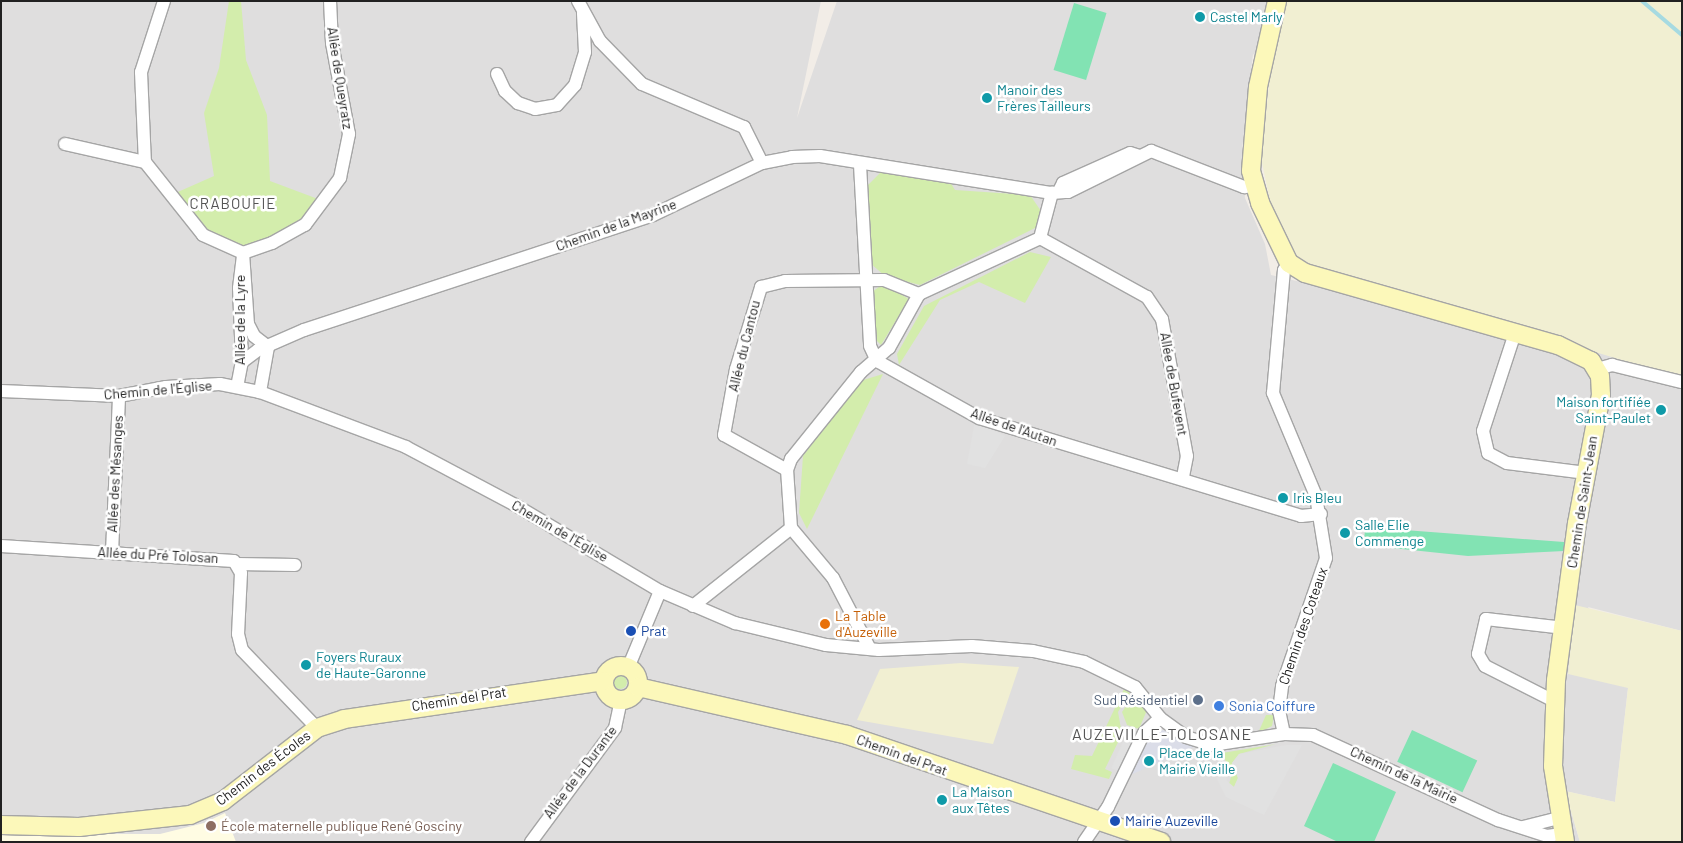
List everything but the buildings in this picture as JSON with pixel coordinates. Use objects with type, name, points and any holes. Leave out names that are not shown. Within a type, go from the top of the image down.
[{"type":"street","points":[[164,1],[141,72],[145,162],[203,235],[243,252]]},
{"type":"street","name":"Allée de Queyratz","points":[[243,252],[272,243],[305,225],[340,178],[349,134],[332,43],[330,1]]},
{"type":"street","points":[[1277,1],[1258,87],[1251,144],[1254,186],[1289,263],[1305,273],[1515,333],[1582,355],[1597,368],[1612,365],[1682,382]]},
{"type":"street","points":[[497,74],[505,91],[518,103],[535,108],[557,105],[575,85],[585,52],[581,5]]},
{"type":"street","points":[[581,5],[600,41],[642,84],[744,127],[762,162]]},
{"type":"street","points":[[65,144],[145,162]]},
{"type":"street","name":"Chemin de la Mayrine","points":[[242,362],[304,330],[653,215],[762,162],[820,156],[860,165],[1056,192],[1076,189],[1151,151],[1244,187],[1254,186]]},
{"type":"street","points":[[860,165],[870,346],[877,361]]},
{"type":"street","points":[[870,649],[833,578],[791,528],[787,470],[800,447],[861,372],[877,361],[919,294],[1040,238],[1056,192]]},
{"type":"street","name":"Allée de Bufevent","points":[[1040,238],[1147,297],[1162,319],[1187,456],[1183,477]]},
{"type":"street","name":"Allée de la Lyre","points":[[243,252],[248,324],[254,336],[268,347],[260,392]]},
{"type":"street","name":"Allée de la Lyre","points":[[237,387],[242,362],[238,288],[243,252]]},
{"type":"street","name":"Chemin des Coteaux","points":[[1284,734],[1279,711],[1282,686],[1326,558],[1320,514],[1273,392],[1284,270],[1289,263]]},
{"type":"street","name":"Allée du Cantou","points":[[787,470],[724,435],[756,295],[769,282],[884,280],[919,294]]},
{"type":"street","points":[[1515,333],[1483,431],[1488,453],[1507,463],[1586,473]]},
{"type":"street","name":"Allée de l'Autan","points":[[877,361],[979,418],[1183,477],[1301,516],[1320,514]]},
{"type":"street","name":"Chemin de Saint-Jean","points":[[1562,831],[1554,701],[1586,473],[1601,395],[1597,368]]},
{"type":"street","name":"Chemin de l'Église","points":[[1,391],[119,396],[194,384],[237,387],[260,392],[406,447],[515,504],[660,591],[693,606],[779,634],[870,649],[972,646],[1033,651],[1084,662],[1122,678],[1149,701],[1160,718]]},
{"type":"street","name":"Allée des Mésanges","points":[[112,552],[119,396]]},
{"type":"street","points":[[693,606],[791,528]]},
{"type":"street","name":"Allée du Pré Tolosan","points":[[1,546],[230,559],[237,564],[242,650],[317,728]]},
{"type":"street","points":[[237,564],[295,565]]},
{"type":"street","points":[[628,668],[660,591]]},
{"type":"street","points":[[1554,701],[1485,666],[1478,654],[1486,619],[1564,628]]},
{"type":"street","points":[[612,668],[628,668],[636,676],[638,688],[622,700],[606,693],[603,681],[612,668]]},
{"type":"street","name":"Chemin del Prat","points":[[317,728],[393,709],[603,681]]},
{"type":"street","name":"Chemin del Prat","points":[[638,688],[847,734],[1094,822],[1161,842]]},
{"type":"street","name":"Allée de la Durante","points":[[532,842],[615,728],[622,700]]},
{"type":"street","points":[[1084,842],[1094,822],[1108,807],[1144,733],[1160,718],[1186,737],[1212,745],[1284,734]]},
{"type":"street","name":"Chemin des Écoles","points":[[1,825],[79,828],[190,815],[223,801],[317,728]]},
{"type":"street","name":"Chemin de la Mairie","points":[[1284,734],[1313,735],[1334,742],[1521,827],[1562,831]]},
{"type":"shaded area","points":[[1,1],[821,1],[797,118],[837,1],[1286,1],[1271,66],[1253,54],[1242,150],[1245,198],[1265,244],[1271,275],[1386,302],[1391,288],[1682,378],[1682,631],[1588,607],[1628,688],[1615,802],[1565,791],[1580,842],[1,842]]},
{"type":"shaded area","points":[[1286,1],[1682,1],[1682,378],[1305,265],[1296,259],[1273,215],[1261,158],[1271,66]]},
{"type":"shaded area","points":[[975,421],[1005,436],[985,468],[967,464]]},
{"type":"shaded area","points":[[1575,605],[1682,631],[1682,842],[1580,842],[1565,791],[1615,802],[1628,688],[1568,674]]},
{"type":"shaded area","points":[[961,663],[1019,667],[993,744],[857,720],[880,669]]},
{"type":"shaded area","name":"Place de la Mairie Vieille","points":[[1163,730],[1196,746],[1128,776],[1150,735]]},
{"type":"shaded area","points":[[1126,735],[1135,739],[1120,772],[1111,768]]},
{"type":"shaded area","points":[[1286,745],[1302,745],[1264,815],[1226,797],[1211,767],[1225,764],[1227,781],[1234,787],[1238,778],[1232,763],[1239,754]]},
{"type":"shaded area","name":"École maternelle publique René Gosciny","points":[[225,813],[236,842],[1,842],[1,834],[160,834],[204,823]]},
{"type":"green space","points":[[229,1],[241,1],[246,60],[267,115],[270,181],[318,199],[299,224],[276,237],[241,246],[208,231],[171,195],[214,176],[204,113],[219,68]]},
{"type":"green space","points":[[1074,3],[1107,13],[1086,80],[1054,70]]},
{"type":"green space","points":[[888,172],[950,182],[955,190],[1030,195],[1041,211],[1037,227],[920,285],[885,276],[870,263],[866,187],[880,173]]},
{"type":"green space","points":[[1030,252],[1051,257],[1025,303],[979,282],[940,300],[899,365],[897,354],[924,306]]},
{"type":"green space","points":[[883,284],[909,299],[881,345],[875,339],[872,292]]},
{"type":"green space","points":[[883,374],[807,529],[799,513],[803,456],[860,381]]},
{"type":"green space","points":[[1365,527],[1564,542],[1564,551],[1468,556],[1364,545]]},
{"type":"green space","points":[[617,675],[623,675],[627,682],[623,689],[617,689],[613,685],[613,679]]},
{"type":"green space","points":[[1124,689],[1130,693],[1118,712],[1122,734],[1105,769],[1112,772],[1109,779],[1071,769],[1075,755],[1092,756]]},
{"type":"green space","points":[[1133,696],[1147,710],[1139,729],[1127,725],[1122,712]]},
{"type":"green space","points":[[1266,715],[1274,715],[1272,726],[1258,733]]},
{"type":"green space","points":[[1412,730],[1477,760],[1462,792],[1397,762]]},
{"type":"green space","points":[[1276,744],[1239,754],[1232,763],[1238,778],[1234,787],[1229,784],[1232,774],[1222,753]]},
{"type":"green space","points":[[1333,763],[1396,792],[1374,842],[1338,842],[1304,826]]},
{"type":"waterway","points":[[1642,1],[1682,35]]},
{"type":"place","name":"Castel Marly","points":[[1200,17]]},
{"type":"place","name":"Manoir des Frères Tailleurs","points":[[987,98]]},
{"type":"place","name":"Maison fortifiée Saint-Paulet","points":[[1661,410]]},
{"type":"place","name":"Iris Bleu","points":[[1283,498]]},
{"type":"place","name":"Salle Elie Commenge","points":[[1345,533]]},
{"type":"place","name":"La Table d'Auzeville","points":[[825,624]]},
{"type":"place","name":"Prat","points":[[631,631]]},
{"type":"place","name":"Foyers Ruraux de Haute-Garonne","points":[[306,665]]},
{"type":"place","name":"Sud Résidentiel","points":[[1198,700]]},
{"type":"place","name":"Sonia Coiffure","points":[[1219,706]]},
{"type":"place","name":"Place de la Mairie Vieille","points":[[1149,761]]},
{"type":"place","name":"La Maison aux Têtes","points":[[942,800]]},
{"type":"place","name":"Mairie Auzeville","points":[[1115,821]]},
{"type":"place","name":"École maternelle publique René Gosciny","points":[[211,826]]},
{"type":"district","name":"CRABOUFIE","points":[[233,204]]},
{"type":"district","name":"AUZEVILLE-TOLOSANE","points":[[1162,734]]}]
